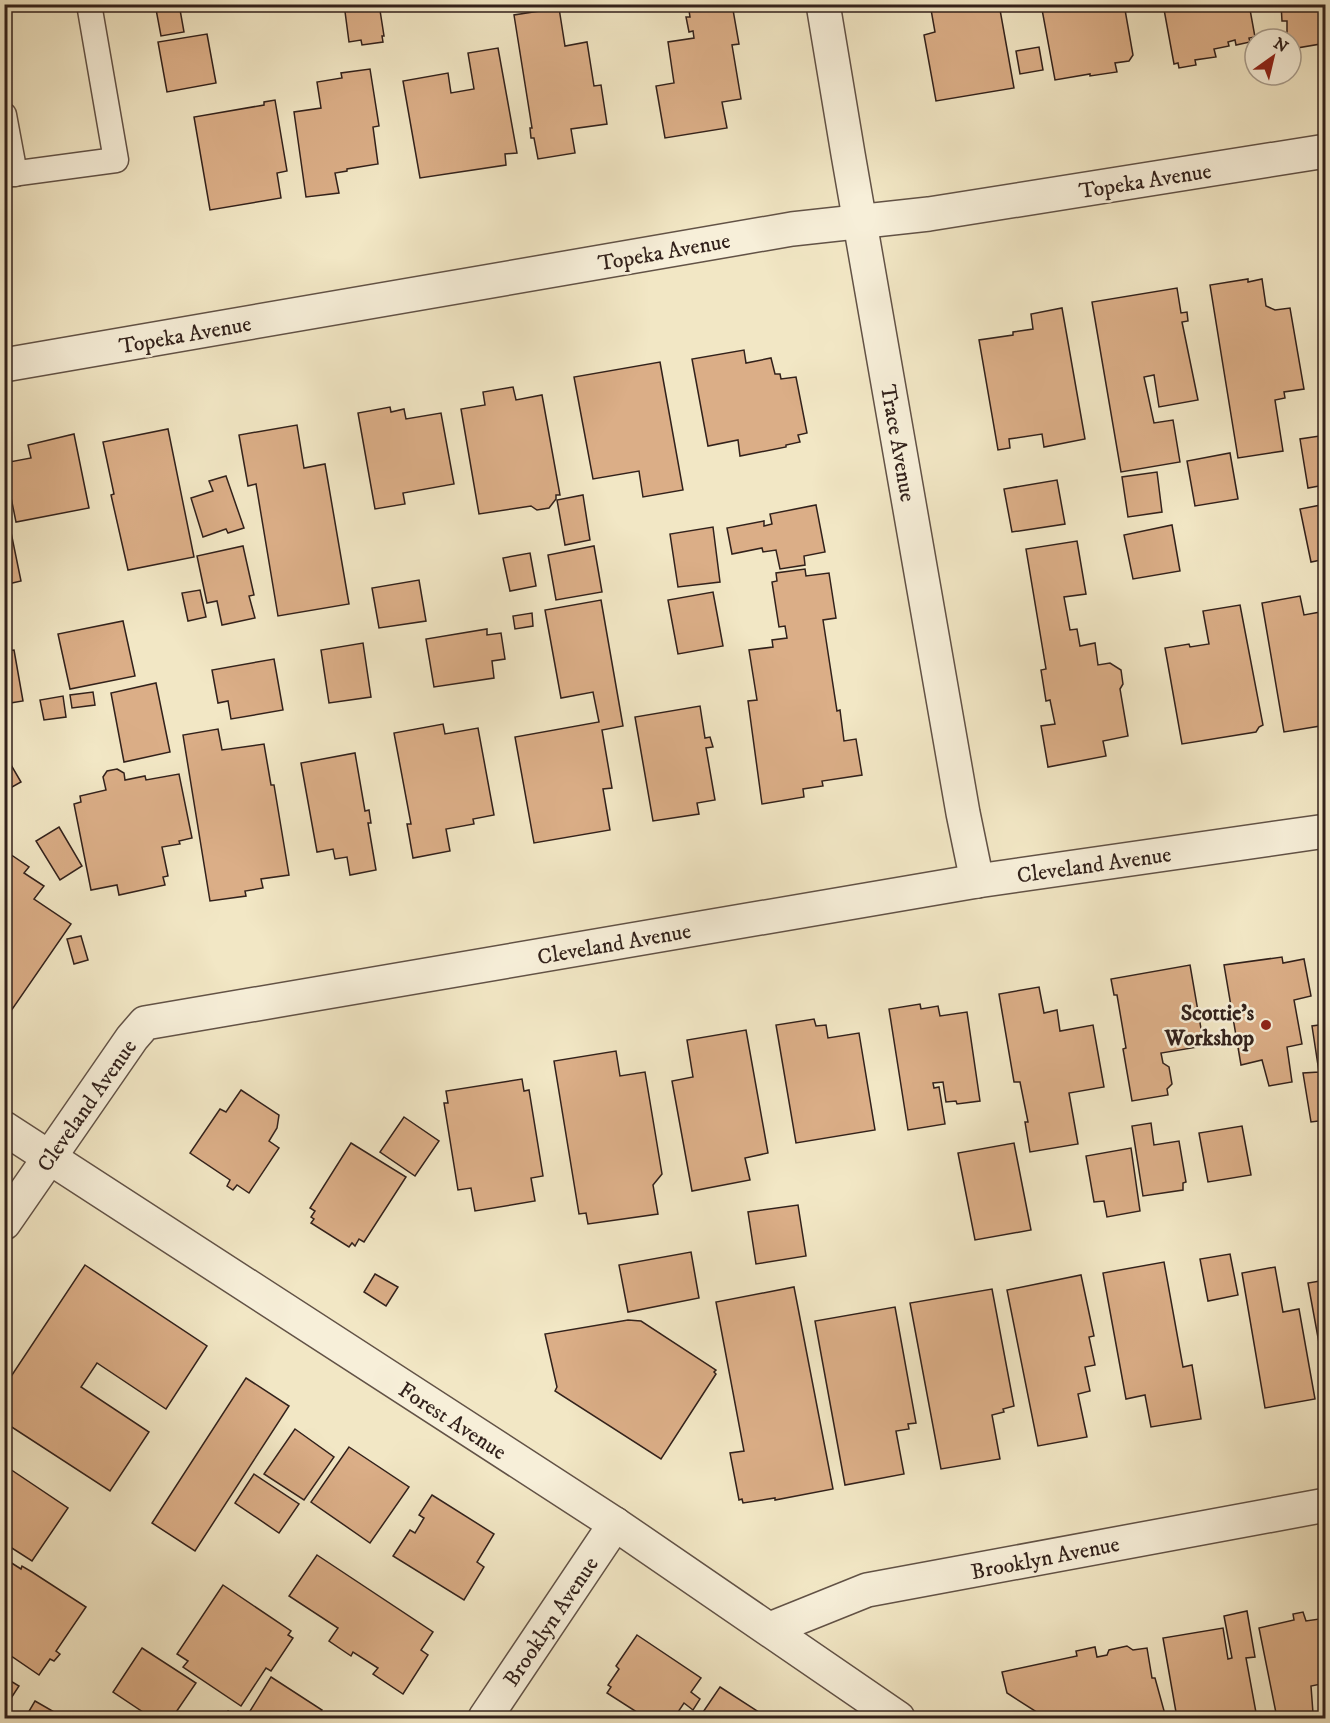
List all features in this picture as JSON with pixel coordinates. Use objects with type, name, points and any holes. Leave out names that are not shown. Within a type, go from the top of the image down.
[{"type":"street","name":"Trace Avenue","points":[[824,4],[961,802],[977,881]]},
{"type":"street","name":"Topeka Avenue","points":[[4,365],[780,231],[929,214],[1326,151]]},
{"type":"street","name":"Cleveland Avenue","points":[[4,1223],[132,1038],[145,1023],[977,881],[1326,831]]},
{"type":"street","name":"Forest Avenue","points":[[4,1128],[615,1524],[898,1719]]},
{"type":"street","name":"Brooklyn Avenue","points":[[770,1629],[867,1590],[1326,1505]]},
{"type":"street","name":"Brooklyn Avenue","points":[[485,1719],[615,1524]]},
{"type":"lane","points":[[4,115],[10,175],[116,160],[89,4]]},
{"type":"building","points":[[155,4],[179,4],[184,32],[161,36]]},
{"type":"building","points":[[344,4],[379,4],[383,42],[362,45],[361,40],[349,42]]},
{"type":"building","points":[[384,4],[398,4],[398,7],[385,9]]},
{"type":"building","points":[[688,4],[732,4],[739,44],[732,45],[741,99],[722,102],[727,128],[665,138],[656,86],[674,83],[668,42],[694,38],[693,31],[689,32],[686,17],[690,17]]},
{"type":"building","points":[[930,4],[999,4],[1014,88],[936,101],[924,35],[935,32]]},
{"type":"building","points":[[1041,4],[1124,4],[1133,55],[1129,61],[1115,63],[1117,72],[1055,80]]},
{"type":"building","points":[[1163,4],[1249,4],[1253,27],[1243,27],[1243,44],[1236,45],[1235,40],[1228,42],[1229,46],[1214,49],[1216,57],[1195,60],[1196,65],[1179,68],[1178,63],[1174,64]]},
{"type":"building","points":[[1281,4],[1326,4],[1326,43],[1303,47],[1303,27],[1287,27],[1287,21],[1282,21]]},
{"type":"building","points":[[559,8],[565,46],[587,42],[594,86],[601,85],[607,124],[571,129],[575,153],[538,159],[534,138],[531,138],[530,128],[532,128],[514,15]]},
{"type":"building","points":[[207,34],[216,83],[167,92],[158,42]]},
{"type":"building","points":[[1039,47],[1043,70],[1020,74],[1016,51]]},
{"type":"building","points":[[498,48],[517,153],[505,154],[506,165],[420,178],[403,81],[448,73],[451,93],[474,89],[468,53]]},
{"type":"building","points":[[370,69],[379,126],[373,127],[378,164],[335,173],[339,193],[306,197],[294,112],[321,108],[317,82],[342,78],[341,73]]},
{"type":"building","points":[[275,100],[287,171],[277,173],[281,198],[210,210],[194,117],[264,105],[264,102]]},
{"type":"building","points":[[1248,279],[1248,282],[1262,279],[1266,306],[1275,310],[1290,308],[1304,389],[1284,392],[1285,398],[1275,400],[1283,451],[1238,458],[1210,285]]},
{"type":"building","points":[[1177,288],[1181,313],[1187,312],[1188,321],[1182,322],[1198,400],[1159,407],[1154,375],[1144,377],[1154,423],[1173,420],[1180,462],[1121,472],[1092,302]]},
{"type":"building","points":[[1062,308],[1085,439],[1044,447],[1042,434],[1009,439],[1010,448],[998,450],[979,340],[1013,335],[1013,332],[1033,329],[1031,314]]},
{"type":"building","points":[[744,350],[746,363],[771,358],[775,374],[780,374],[781,379],[796,377],[807,433],[798,435],[800,442],[740,456],[738,440],[708,446],[692,359]]},
{"type":"building","points":[[660,362],[683,490],[643,497],[639,471],[593,479],[574,377]]},
{"type":"building","points":[[513,387],[516,400],[542,395],[560,495],[556,495],[556,499],[549,508],[537,510],[531,506],[479,514],[461,409],[485,405],[483,392]]},
{"type":"building","points":[[390,407],[391,412],[404,409],[406,419],[441,413],[454,484],[403,493],[405,504],[375,509],[358,413]]},
{"type":"building","points":[[297,425],[304,468],[325,464],[349,604],[278,616],[256,484],[248,486],[239,435]]},
{"type":"building","points":[[168,429],[194,557],[128,570],[111,495],[114,494],[103,442]]},
{"type":"building","points":[[74,434],[89,508],[16,522],[4,463],[31,458],[28,445]]},
{"type":"building","points":[[1326,435],[1326,492],[1324,485],[1308,488],[1300,439]]},
{"type":"building","points":[[1230,453],[1238,499],[1195,506],[1187,461]]},
{"type":"building","points":[[1157,472],[1162,512],[1128,517],[1122,477]]},
{"type":"building","points":[[226,476],[244,528],[228,533],[226,529],[203,537],[191,498],[213,491],[209,481]]},
{"type":"building","points":[[1057,480],[1065,524],[1012,532],[1004,489]]},
{"type":"building","points":[[583,495],[590,540],[565,545],[557,500]]},
{"type":"building","points":[[4,498],[21,581],[4,585]]},
{"type":"building","points":[[1326,504],[1326,559],[1311,562],[1300,509]]},
{"type":"building","points":[[816,505],[825,552],[804,556],[805,565],[780,569],[776,550],[763,552],[762,548],[732,554],[727,528],[764,521],[764,526],[772,524],[770,514]]},
{"type":"building","points":[[1172,525],[1180,571],[1133,579],[1124,535]]},
{"type":"building","points":[[713,527],[720,582],[678,587],[670,534]]},
{"type":"building","points":[[1077,541],[1086,594],[1064,597],[1070,630],[1077,629],[1080,646],[1095,643],[1098,665],[1110,663],[1121,670],[1123,684],[1120,689],[1128,736],[1103,741],[1106,756],[1048,767],[1041,726],[1055,724],[1050,700],[1046,701],[1041,670],[1046,669],[1026,549]]},
{"type":"building","points":[[243,546],[254,595],[249,596],[255,618],[222,625],[217,601],[207,603],[197,556]]},
{"type":"building","points":[[594,546],[602,592],[556,600],[548,555]]},
{"type":"building","points":[[530,553],[536,586],[510,591],[503,558]]},
{"type":"building","points":[[805,569],[806,576],[829,573],[836,618],[823,620],[837,711],[840,710],[844,741],[856,739],[862,775],[822,781],[823,786],[803,789],[804,797],[762,804],[748,701],[757,700],[749,650],[773,647],[772,640],[787,638],[785,626],[779,627],[772,582],[777,581],[776,573]]},
{"type":"building","points":[[419,580],[426,621],[379,628],[372,588]]},
{"type":"building","points":[[200,590],[206,617],[188,621],[182,593]]},
{"type":"building","points":[[713,592],[723,646],[678,654],[668,600]]},
{"type":"building","points":[[1300,596],[1304,615],[1326,611],[1326,725],[1284,732],[1262,603]]},
{"type":"building","points":[[601,600],[623,726],[602,730],[612,788],[603,789],[610,830],[534,843],[515,737],[599,722],[593,692],[561,698],[545,610]]},
{"type":"building","points":[[1240,605],[1263,725],[1256,732],[1182,744],[1165,648],[1189,644],[1190,647],[1209,644],[1203,611]]},
{"type":"building","points":[[532,613],[533,626],[515,629],[513,616]]},
{"type":"building","points":[[123,621],[135,676],[70,689],[58,634]]},
{"type":"building","points":[[487,629],[487,635],[501,633],[505,659],[492,661],[494,678],[434,687],[426,639]]},
{"type":"building","points":[[363,643],[371,697],[329,703],[321,650]]},
{"type":"building","points":[[14,650],[23,701],[4,704],[4,651]]},
{"type":"building","points":[[274,659],[283,710],[231,719],[228,701],[218,703],[212,670]]},
{"type":"building","points":[[156,683],[170,752],[124,762],[111,693]]},
{"type":"building","points":[[93,692],[95,705],[72,708],[70,695]]},
{"type":"building","points":[[63,696],[66,717],[44,720],[40,700]]},
{"type":"building","points":[[700,706],[705,738],[710,737],[713,747],[706,748],[715,800],[697,803],[699,814],[653,821],[635,717]]},
{"type":"building","points":[[443,724],[445,734],[478,728],[494,815],[473,819],[474,824],[446,829],[450,851],[413,858],[407,824],[411,824],[394,733]]},
{"type":"building","points":[[218,729],[222,750],[264,744],[271,785],[274,785],[289,875],[261,879],[263,888],[245,891],[246,896],[210,901],[183,735]]},
{"type":"building","points":[[355,753],[365,811],[369,810],[371,823],[368,823],[376,870],[350,875],[347,857],[335,859],[333,849],[317,852],[301,763]]},
{"type":"building","points":[[7,758],[21,782],[5,791],[4,760]]},
{"type":"building","points":[[117,769],[124,773],[125,780],[145,776],[146,780],[179,774],[192,838],[179,841],[180,844],[162,847],[168,876],[163,877],[165,885],[119,895],[117,885],[91,890],[74,804],[81,802],[80,796],[106,790],[103,777],[107,771]]},
{"type":"building","points":[[59,827],[82,866],[60,880],[36,841]]},
{"type":"building","points":[[4,850],[29,867],[24,873],[44,886],[34,899],[71,924],[4,1021]]},
{"type":"building","points":[[81,936],[88,960],[74,964],[67,939]]},
{"type":"building","name":"Scottie's Workshop","points":[[1282,957],[1283,963],[1304,959],[1311,996],[1294,1000],[1302,1044],[1287,1047],[1292,1082],[1269,1086],[1262,1060],[1241,1065],[1224,965]]},
{"type":"building","points":[[1190,965],[1204,1046],[1161,1053],[1163,1063],[1169,1067],[1172,1084],[1167,1089],[1168,1095],[1132,1101],[1117,995],[1114,995],[1111,979]]},
{"type":"building","points":[[1039,987],[1044,1013],[1057,1010],[1060,1031],[1093,1025],[1104,1087],[1069,1093],[1078,1144],[1030,1152],[1025,1122],[1028,1122],[1020,1082],[1014,1082],[999,994]]},
{"type":"building","points":[[920,1004],[921,1009],[938,1006],[940,1016],[967,1012],[980,1101],[957,1104],[956,1101],[946,1102],[943,1082],[933,1083],[934,1088],[939,1087],[945,1124],[908,1130],[889,1009]]},
{"type":"building","points":[[814,1019],[816,1026],[826,1025],[828,1038],[859,1033],[875,1130],[796,1143],[776,1025]]},
{"type":"building","points":[[1326,1024],[1326,1120],[1311,1122],[1303,1073],[1319,1072],[1312,1026]]},
{"type":"building","points":[[746,1030],[768,1153],[745,1158],[750,1180],[692,1191],[672,1081],[693,1077],[687,1040]]},
{"type":"building","points":[[616,1051],[620,1076],[645,1072],[662,1174],[653,1185],[658,1214],[588,1224],[586,1213],[579,1214],[554,1061]]},
{"type":"building","points":[[522,1079],[524,1091],[529,1090],[543,1176],[531,1178],[535,1201],[475,1211],[471,1188],[458,1190],[444,1103],[448,1103],[446,1091]]},
{"type":"building","points":[[241,1090],[279,1115],[277,1128],[269,1141],[279,1148],[249,1193],[237,1185],[233,1190],[227,1186],[230,1180],[190,1153],[220,1109],[226,1112]]},
{"type":"building","points":[[404,1117],[439,1141],[415,1176],[380,1152]]},
{"type":"building","points":[[1151,1123],[1154,1145],[1179,1141],[1186,1182],[1183,1183],[1183,1190],[1143,1196],[1132,1126]]},
{"type":"building","points":[[1242,1126],[1251,1175],[1208,1182],[1199,1133]]},
{"type":"building","points":[[351,1143],[406,1177],[364,1242],[359,1239],[355,1246],[352,1243],[349,1247],[311,1223],[314,1219],[311,1217],[315,1211],[310,1208]]},
{"type":"building","points":[[1014,1143],[1031,1230],[975,1240],[958,1153]]},
{"type":"building","points":[[1131,1148],[1140,1211],[1107,1217],[1104,1201],[1094,1202],[1086,1156]]},
{"type":"building","points":[[798,1205],[806,1256],[756,1264],[748,1212]]},
{"type":"building","points":[[691,1252],[699,1298],[628,1312],[619,1265]]},
{"type":"building","points":[[1230,1254],[1238,1295],[1208,1301],[1200,1259]]},
{"type":"building","points":[[1164,1262],[1183,1367],[1192,1365],[1201,1419],[1151,1427],[1145,1395],[1126,1399],[1103,1273]]},
{"type":"building","points":[[85,1265],[207,1346],[166,1409],[97,1363],[81,1387],[149,1432],[110,1491],[4,1422],[4,1387]]},
{"type":"building","points":[[1275,1267],[1283,1312],[1299,1309],[1315,1399],[1265,1408],[1242,1273]]},
{"type":"building","points":[[375,1274],[398,1287],[386,1306],[364,1292]]},
{"type":"building","points":[[1081,1275],[1094,1336],[1089,1337],[1095,1365],[1085,1367],[1090,1391],[1078,1394],[1087,1437],[1038,1446],[1007,1290]]},
{"type":"building","points":[[1326,1280],[1326,1381],[1308,1283]]},
{"type":"building","points":[[794,1287],[833,1489],[775,1500],[775,1498],[743,1503],[742,1499],[739,1500],[730,1453],[744,1451],[716,1302]]},
{"type":"building","points":[[992,1289],[1014,1406],[992,1415],[1000,1459],[941,1469],[910,1303]]},
{"type":"building","points":[[895,1307],[916,1423],[908,1424],[909,1429],[896,1431],[904,1474],[845,1485],[815,1321]]},
{"type":"building","points":[[628,1320],[641,1321],[716,1370],[714,1372],[716,1374],[661,1459],[555,1391],[557,1387],[545,1334]]},
{"type":"building","points":[[246,1378],[289,1406],[195,1551],[152,1523]]},
{"type":"building","points":[[295,1429],[334,1457],[304,1500],[264,1474]]},
{"type":"building","points":[[349,1447],[409,1487],[370,1543],[311,1502]]},
{"type":"building","points":[[4,1465],[68,1508],[32,1561],[4,1543]]},
{"type":"building","points":[[254,1474],[299,1504],[279,1533],[235,1503]]},
{"type":"building","points":[[432,1495],[494,1534],[477,1562],[484,1567],[464,1600],[393,1556],[410,1530],[415,1533],[424,1518],[419,1515]]},
{"type":"building","points":[[317,1555],[433,1632],[421,1650],[428,1655],[403,1694],[373,1674],[378,1668],[353,1652],[351,1656],[329,1641],[338,1628],[289,1596]]},
{"type":"building","points":[[10,1562],[21,1569],[22,1566],[86,1607],[56,1651],[60,1654],[54,1661],[50,1659],[39,1675],[4,1651],[4,1597],[9,1589],[4,1587],[4,1571]]},
{"type":"building","points":[[223,1585],[291,1631],[288,1635],[293,1638],[271,1671],[266,1668],[241,1706],[183,1667],[188,1661],[177,1654]]},
{"type":"building","points":[[1247,1611],[1255,1657],[1246,1658],[1257,1718],[1177,1718],[1163,1638],[1223,1628],[1228,1659],[1232,1658],[1224,1616]]},
{"type":"building","points":[[1303,1612],[1306,1621],[1326,1618],[1326,1683],[1311,1686],[1313,1713],[1321,1718],[1277,1718],[1259,1628],[1294,1620],[1293,1614]]},
{"type":"building","points":[[637,1635],[701,1678],[691,1692],[700,1699],[693,1710],[684,1703],[674,1718],[646,1718],[607,1693],[611,1687],[608,1685],[619,1669],[616,1666]]},
{"type":"building","points":[[1127,1646],[1133,1650],[1147,1648],[1152,1678],[1155,1678],[1166,1718],[1046,1718],[1007,1693],[1002,1672],[1077,1656],[1076,1651],[1095,1647],[1097,1657],[1107,1655],[1109,1650]]},
{"type":"building","points":[[142,1648],[196,1683],[172,1718],[152,1718],[113,1692]]},
{"type":"building","points":[[4,1677],[19,1686],[4,1709]]},
{"type":"building","points":[[271,1677],[322,1710],[317,1718],[252,1718],[247,1716]]},
{"type":"building","points":[[720,1687],[768,1718],[699,1718]]},
{"type":"building","points":[[35,1701],[56,1713],[53,1718],[25,1718]]},
{"type":"building","points":[[228,1711],[239,1718],[223,1718]]},
{"type":"place","name":"Scottie's Workshop","points":[[1266,1025]]}]
